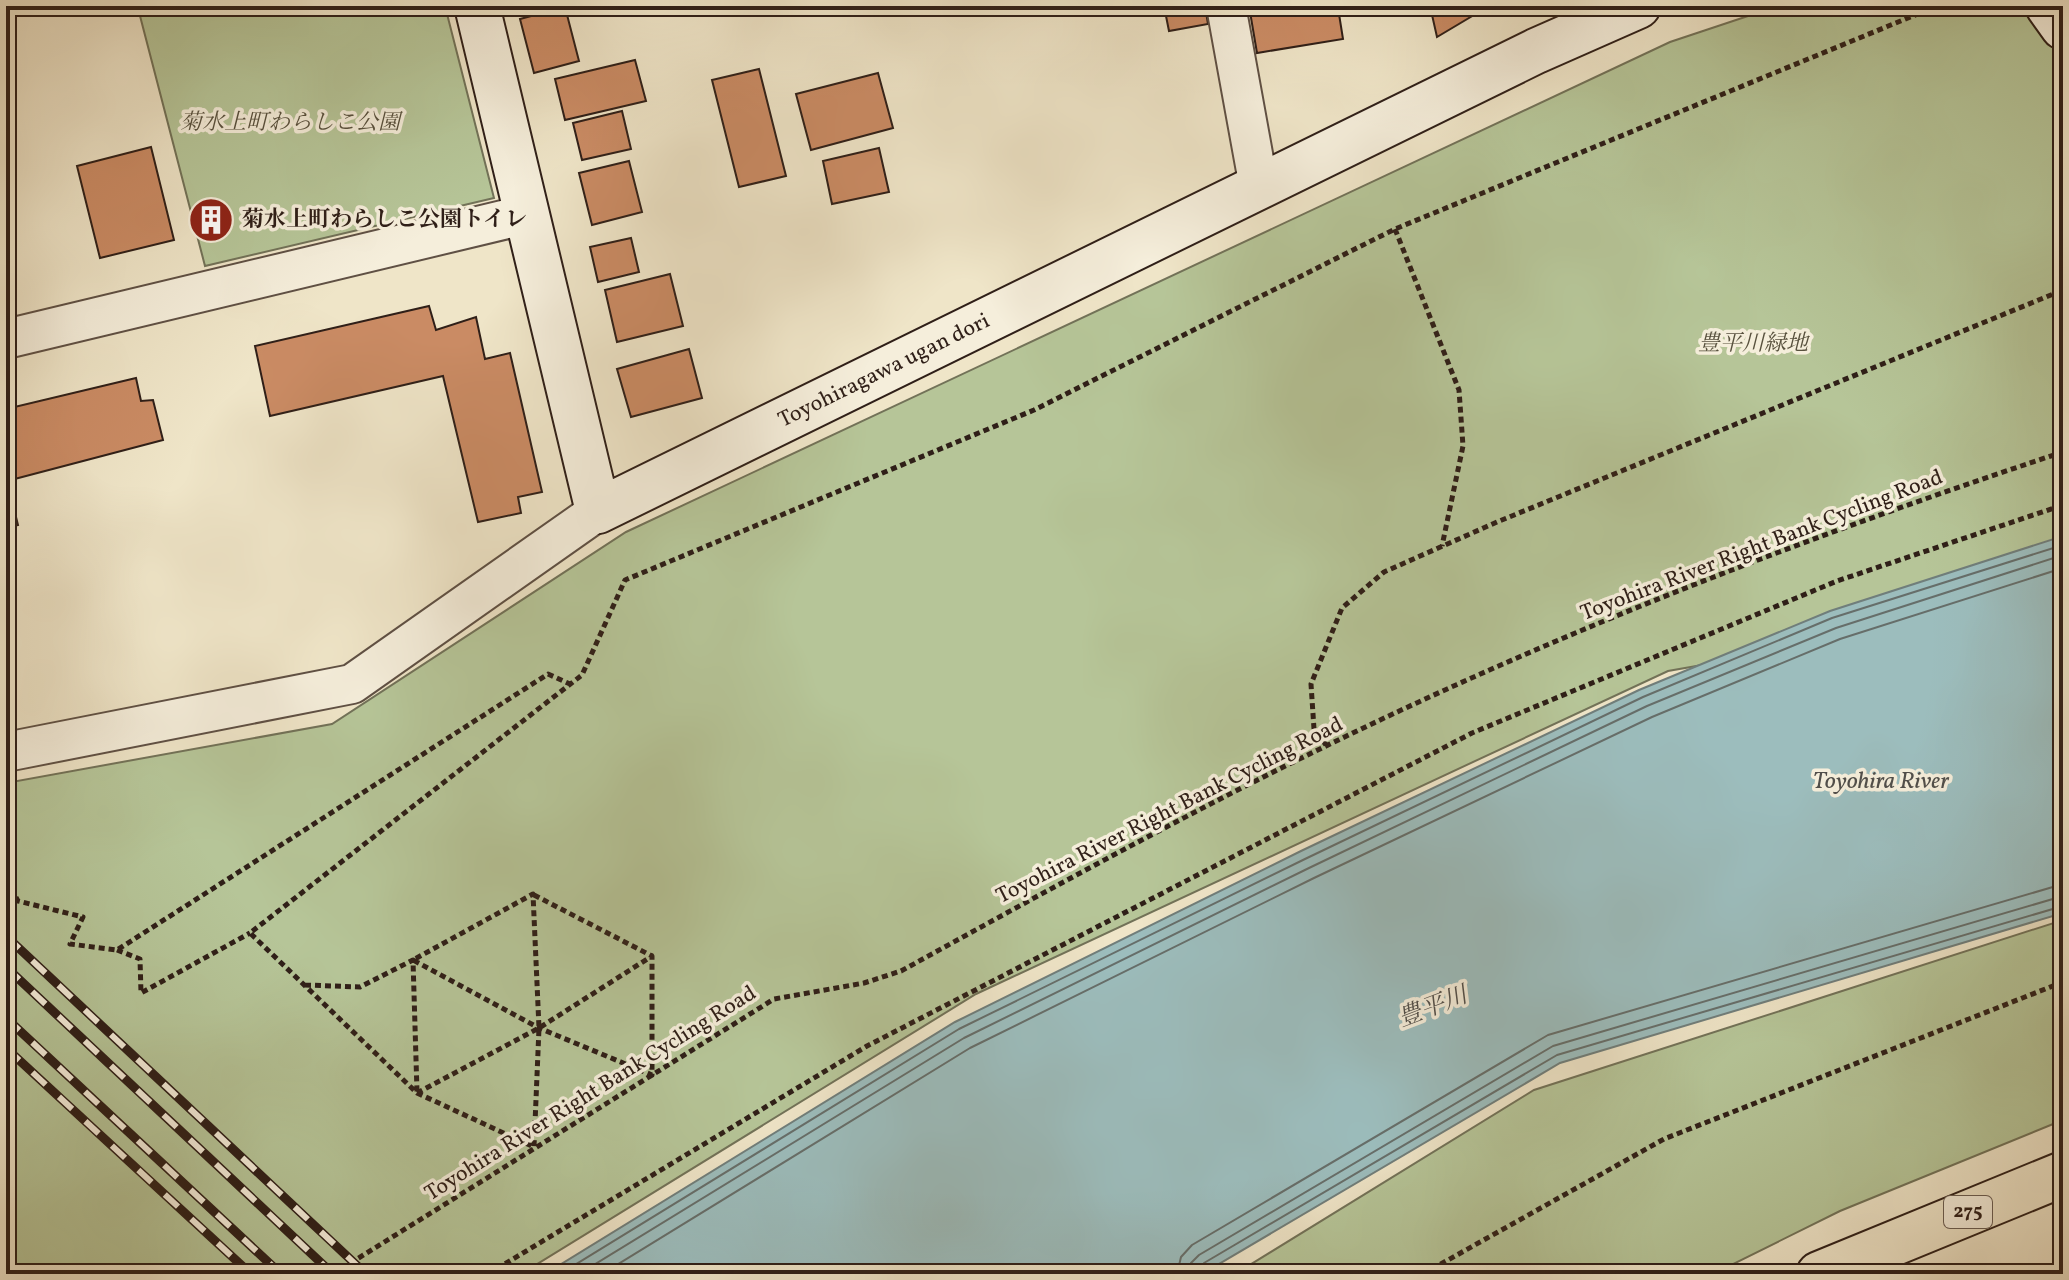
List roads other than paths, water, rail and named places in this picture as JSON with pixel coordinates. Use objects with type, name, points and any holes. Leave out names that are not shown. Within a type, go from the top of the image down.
[{"type":"highway","name":"275","points":[[1819,1274],[1855,1262],[2063,1174]]},
{"type":"street","points":[[6,752],[352,684],[598,511],[477,6]]},
{"type":"street","points":[[1226,6],[1259,187]]},
{"type":"street","name":"Toyohiragawa ugan dori","points":[[598,511],[1536,51],[1638,6]]},
{"type":"street","points":[[2048,6],[2063,27]]},
{"type":"street","points":[[6,339],[528,214]]},
{"type":"water","name":"Toyohira River","points":[[2063,536],[2063,913],[1560,1063],[1202,1274],[545,1274],[955,1022],[1301,851],[1639,690],[1830,611]]},
{"type":"railway","points":[[6,936],[366,1274]]},
{"type":"railway","points":[[6,967],[333,1274]]},
{"type":"railway","points":[[6,1018],[281,1274]]},
{"type":"railway","points":[[6,1048],[251,1274]]},
{"type":"place","name":"菊水上町わらしこ公園トイレ","points":[[211,220]]},
{"type":"park label","name":"菊水上町わらしこ公園","points":[[290,123]]},
{"type":"park label","name":"豊平川緑地","points":[[1753,344]]},
{"type":"water label","name":"豊平川","points":[[1433,1008]]}]
